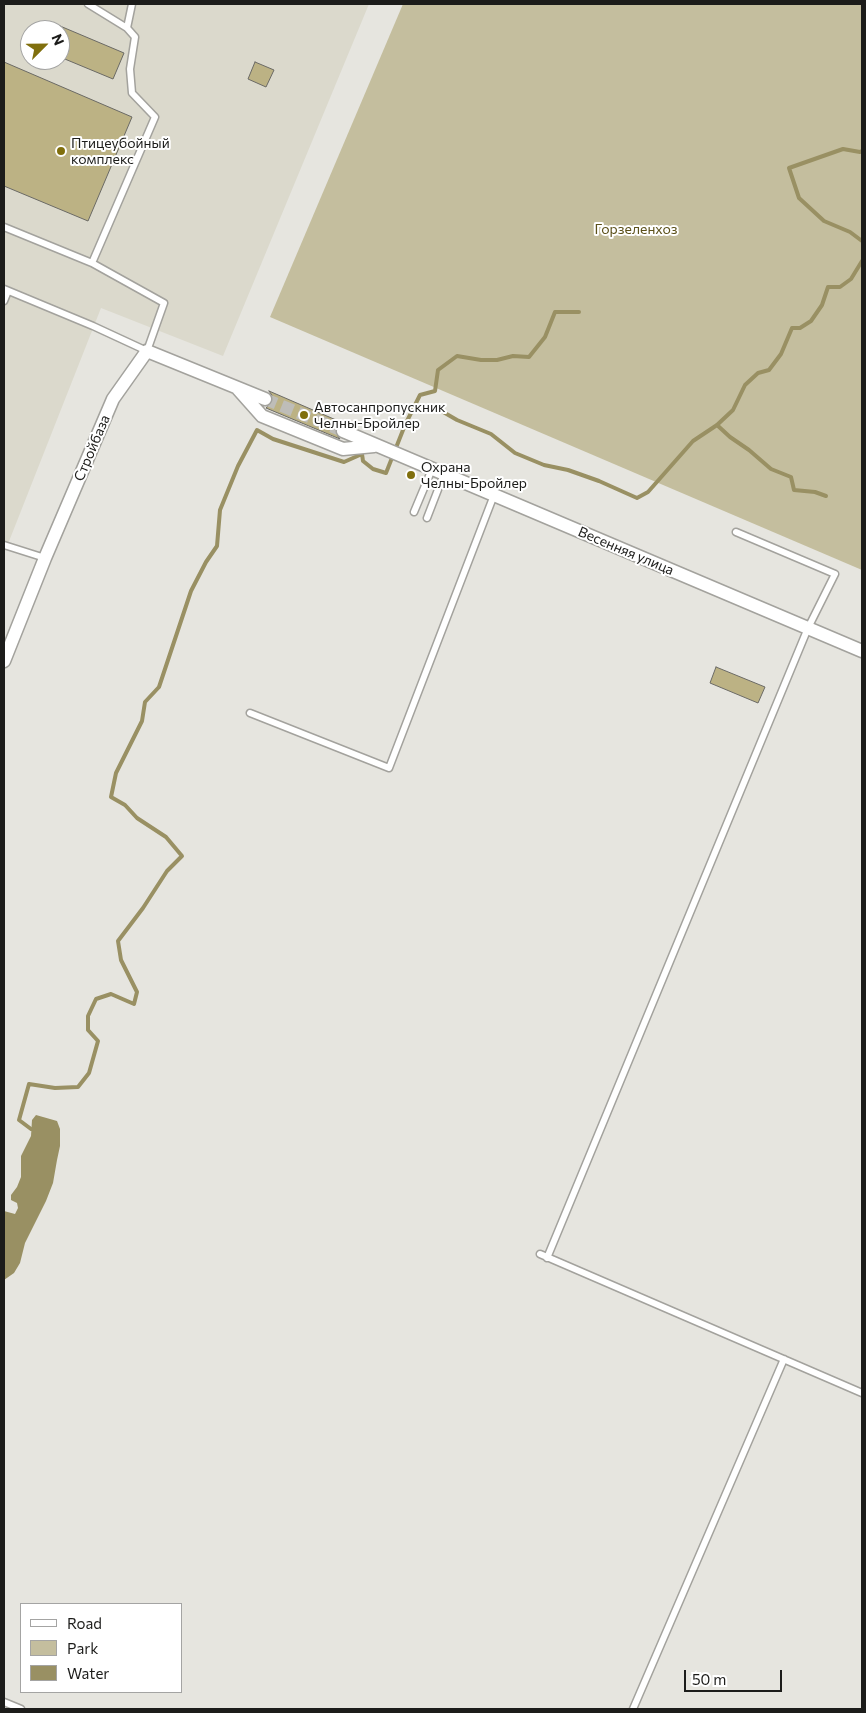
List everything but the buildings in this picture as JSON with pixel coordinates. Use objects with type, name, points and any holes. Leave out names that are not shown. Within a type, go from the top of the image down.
[{"type":"street","points":[[146,351],[262,397]]},
{"type":"street","name":"Стройбаза","points":[[4,661],[45,558],[113,399],[146,351]]},
{"type":"street","points":[[236,387],[262,416],[343,449],[377,446]]},
{"type":"street","name":"Весенняя улица","points":[[342,431],[862,651]]},
{"type":"lane","points":[[88,4],[127,28],[135,37],[130,70],[132,93],[155,117],[92,263]]},
{"type":"lane","points":[[127,28],[132,4]]},
{"type":"lane","points":[[4,227],[92,263],[164,303],[146,351],[93,326],[6,290],[4,301]]},
{"type":"lane","points":[[414,512],[438,471]]},
{"type":"lane","points":[[427,518],[438,471]]},
{"type":"lane","points":[[250,713],[389,768],[494,495]]},
{"type":"lane","points":[[547,1258],[808,628],[835,574],[736,532]]},
{"type":"lane","points":[[4,545],[45,558]]},
{"type":"lane","points":[[540,1254],[862,1393]]},
{"type":"lane","points":[[633,1709],[784,1359]]},
{"type":"lane","points":[[4,1702],[21,1709]]},
{"type":"shaded area","points":[[4,4],[369,4],[223,356],[101,308],[4,554]]},
{"type":"green space","name":"Горзеленхоз","points":[[403,4],[862,4],[862,570],[270,317]]},
{"type":"water","points":[[36,1115],[57,1121],[60,1129],[60,1146],[53,1183],[25,1243],[20,1263],[14,1273],[4,1280],[4,1211],[15,1214],[18,1208],[17,1203],[11,1200],[11,1195],[21,1177],[21,1156],[31,1136],[32,1120]]},
{"type":"waterway","points":[[862,151],[843,149],[789,168],[799,198],[824,221],[850,232],[862,241]]},
{"type":"waterway","points":[[413,407],[438,409],[457,420],[491,434],[515,453],[544,465],[568,470],[599,481],[637,498],[648,492],[693,441],[717,425],[733,410],[745,385],[758,373],[769,370],[781,354],[792,328],[800,328],[811,321],[822,305],[828,287],[840,287],[851,279],[862,261]]},
{"type":"waterway","points":[[31,1129],[19,1120],[29,1084],[55,1088],[78,1087],[89,1073],[98,1041],[88,1030],[88,1016],[96,999],[111,994],[134,1004],[137,992],[121,960],[118,941],[143,908],[167,871],[182,856],[166,837],[137,818],[125,805],[111,797],[116,773],[142,721],[145,702],[159,687],[191,591],[206,562],[217,546],[220,510],[238,466],[257,430],[273,439],[344,462],[362,454],[363,461],[373,469],[386,473],[405,425],[420,395],[435,391],[438,370],[457,356],[481,360],[497,360],[513,356],[529,357],[545,337],[555,312],[579,312]]},
{"type":"waterway","points":[[717,425],[771,469],[791,477],[794,490],[815,492],[826,496]]},
{"type":"tunnel","points":[[265,399],[343,431]]},
{"type":"place","name":"Птицеубойный комплекс","points":[[61,151]]},
{"type":"place","name":"Автосанпропускник Челны-Бройлер","points":[[304,415]]},
{"type":"place","name":"Охрана Челны-Бройлер","points":[[411,475]]}]
